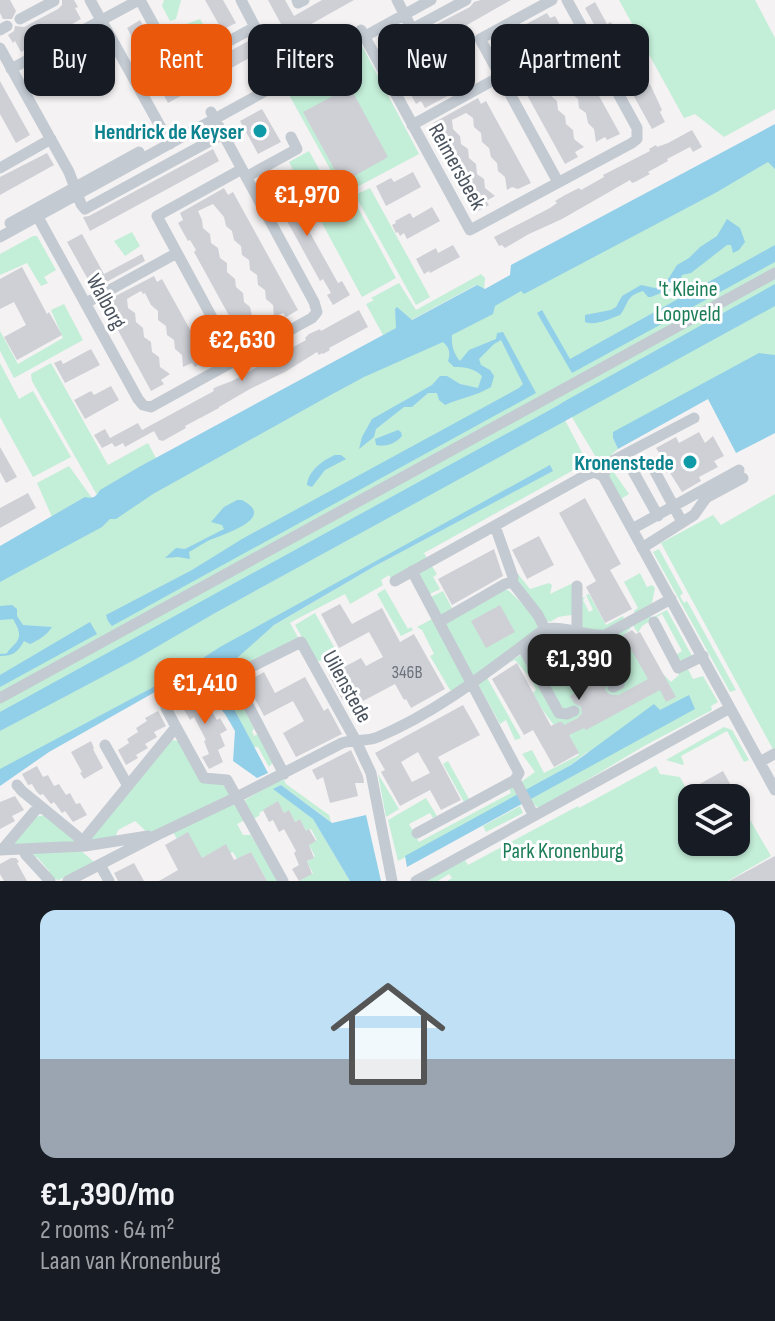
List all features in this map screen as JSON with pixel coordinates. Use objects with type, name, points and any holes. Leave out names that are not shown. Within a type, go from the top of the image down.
[{"type":"street","points":[[90,0],[168,140]]},
{"type":"street","points":[[11,69],[139,0],[175,64],[183,66],[255,27],[241,0]]},
{"type":"street","points":[[297,0],[298,3],[304,0]]},
{"type":"street","points":[[0,228],[35,213],[363,34],[416,0]]},
{"type":"street","points":[[401,8],[431,0]]},
{"type":"street","points":[[401,8],[412,29],[466,0]]},
{"type":"street","points":[[508,24],[552,0]]},
{"type":"street","points":[[512,96],[558,182],[637,139],[637,128],[567,0]]},
{"type":"street","points":[[20,19],[54,1]]},
{"type":"street","points":[[491,33],[480,39],[491,58]]},
{"type":"street","name":"Reimersbeek","points":[[363,34],[470,230],[558,182]]},
{"type":"street","points":[[0,48],[86,210],[223,134]]},
{"type":"street","points":[[412,125],[491,82]]},
{"type":"street","points":[[213,116],[223,134],[244,173],[314,302],[317,312],[312,318],[235,360],[157,216],[244,173],[297,149],[291,137]]},
{"type":"street","points":[[0,168],[51,139]]},
{"type":"street","points":[[0,237],[35,213]]},
{"type":"street","name":"Walborg","points":[[35,213],[143,405],[151,407],[235,360]]},
{"type":"street","points":[[86,303],[177,253]]},
{"type":"street","points":[[0,698],[775,273]]},
{"type":"street","points":[[603,476],[614,460],[694,418]]},
{"type":"street","points":[[658,516],[633,471],[650,462],[682,522]]},
{"type":"street","points":[[395,581],[586,475],[594,472],[603,476],[760,762],[772,776],[775,790]]},
{"type":"street","points":[[632,529],[741,474],[706,498],[694,515],[642,548]]},
{"type":"street","points":[[495,526],[513,577],[512,582],[545,629],[555,627],[605,635],[671,599]]},
{"type":"street","points":[[412,571],[519,773],[517,784],[534,816]]},
{"type":"street","points":[[439,622],[512,582]]},
{"type":"street","points":[[577,586],[577,632]]},
{"type":"street","points":[[654,622],[678,668],[703,656]]},
{"type":"street","name":"Uilenstede","points":[[68,881],[342,743],[381,736],[443,702],[545,629]]},
{"type":"street","points":[[605,635],[619,684],[613,687]]},
{"type":"street","name":"Uilenstede","points":[[284,774],[235,680],[239,673],[301,642],[371,773],[392,881]]},
{"type":"street","points":[[522,646],[556,717],[574,711]]},
{"type":"street","points":[[166,708],[204,778],[227,780],[283,881]]},
{"type":"street","points":[[416,881],[730,708]]},
{"type":"street","points":[[85,846],[87,836],[176,727]]},
{"type":"street","points":[[105,745],[128,786]]},
{"type":"street","points":[[760,762],[774,754]]},
{"type":"street","points":[[417,833],[517,784]]},
{"type":"street","points":[[17,785],[85,846]]},
{"type":"street","name":"Uilenstede","points":[[1,850],[39,806]]},
{"type":"street","name":"Uilenstede","points":[[1,850],[85,846],[157,835]]},
{"type":"street","points":[[23,849],[50,881]]},
{"type":"street","points":[[100,865],[109,881]]},
{"type":"green space","points":[[164,0],[181,0],[176,19],[170,21],[162,6]]},
{"type":"green space","points":[[619,0],[755,0],[775,38],[775,109],[724,137],[695,114],[684,118],[649,54],[649,24],[632,24]]},
{"type":"green space","points":[[200,19],[203,24],[186,24]]},
{"type":"green space","points":[[362,46],[378,76],[378,96],[388,96],[419,154],[344,194],[290,96],[362,96]]},
{"type":"green space","points":[[309,151],[338,203],[352,197],[396,278],[362,297],[289,162]]},
{"type":"green space","name":"'t Kleine Loopveld","points":[[775,157],[775,355],[613,438],[618,449],[608,464],[629,494],[621,499],[564,404],[0,713],[0,579],[492,305]]},
{"type":"green space","points":[[370,188],[430,297],[416,305],[355,195]]},
{"type":"green space","points":[[132,232],[140,246],[125,256],[114,241]]},
{"type":"green space","points":[[37,236],[56,270],[44,277],[48,283],[41,286],[27,263],[0,275],[0,254]]},
{"type":"green space","points":[[481,274],[485,278],[484,289],[476,285],[411,320],[398,308],[395,309],[397,328],[383,335],[366,304],[399,283],[416,310]]},
{"type":"green space","points":[[64,304],[83,340],[14,378],[0,351],[0,331],[18,364],[63,338],[51,310]]},
{"type":"green space","points":[[0,363],[19,399],[33,391],[71,457],[33,477],[0,417]]},
{"type":"green space","points":[[51,363],[108,465],[148,443],[156,458],[97,495],[32,381],[31,374]]},
{"type":"green space","points":[[565,420],[590,468],[582,472],[579,467],[424,553],[427,558],[391,579],[389,575],[381,580],[383,585],[350,604],[345,594],[295,620],[290,623],[299,639],[232,681],[254,729],[254,736],[260,733],[273,762],[269,767],[258,747],[254,747],[224,690],[224,675],[236,659],[274,625],[375,566],[552,471],[550,466],[0,773],[0,731]]},
{"type":"green space","points":[[69,466],[92,498],[85,498],[52,517],[37,483]]},
{"type":"green space","points":[[775,494],[775,753],[661,543],[713,515],[721,525]]},
{"type":"green space","points":[[659,549],[683,593],[680,596],[684,603],[687,601],[736,690],[730,692],[653,552]]},
{"type":"green space","points":[[431,565],[437,574],[433,577],[440,589],[428,595],[418,572]]},
{"type":"green space","points":[[640,573],[647,587],[652,585],[655,588],[652,603],[635,614],[638,608],[624,582]]},
{"type":"green space","points":[[518,574],[530,589],[549,583],[552,585],[550,594],[573,583],[575,618],[571,615],[547,621],[524,595],[515,575]]},
{"type":"green space","points":[[385,589],[408,629],[411,627],[413,630],[401,636],[377,594]]},
{"type":"green space","points":[[502,590],[508,590],[535,616],[539,631],[473,677],[444,626]]},
{"type":"green space","points":[[443,591],[454,612],[442,618],[429,598]]},
{"type":"green space","points":[[589,594],[606,625],[623,616],[624,620],[602,631],[580,628],[580,599],[585,598],[583,600],[589,612],[593,610],[586,595]]},
{"type":"green space","points":[[667,610],[692,656],[682,662],[676,655],[682,651],[662,614],[642,626],[638,633],[632,624]]},
{"type":"green space","points":[[315,613],[338,654],[323,661],[318,661],[311,653],[295,625]]},
{"type":"green space","points":[[434,618],[468,679],[454,691],[450,690],[430,656],[434,654],[422,630],[417,627]]},
{"type":"green space","points":[[629,626],[631,628],[624,635],[671,682],[679,675],[678,672],[687,667],[693,679],[703,676],[718,702],[711,706],[712,710],[644,746],[539,809],[529,799],[694,709],[586,753],[525,791],[521,782],[535,772],[522,754],[532,750],[544,773],[579,755],[531,694],[536,690],[532,680],[515,660],[508,663],[538,640],[556,631],[604,641]]},
{"type":"green space","points":[[486,676],[521,738],[515,740],[506,720],[500,724],[478,684]]},
{"type":"green space","points":[[724,727],[732,730],[749,760],[744,762],[727,731],[681,756],[683,765],[666,760]]},
{"type":"green space","points":[[170,740],[180,741],[203,781],[228,786],[230,796],[149,834],[135,821],[118,830],[115,838],[89,842],[89,838]]},
{"type":"green space","points":[[448,761],[469,799],[464,802],[443,764]]},
{"type":"green space","name":"Park Kronenburg","points":[[656,766],[660,774],[680,777],[684,784],[678,784],[678,856],[750,856],[750,820],[771,856],[728,881],[447,881],[452,878],[449,874],[438,881],[424,881],[465,860],[468,865]]},
{"type":"green space","points":[[378,774],[399,809],[386,817]]},
{"type":"green space","points":[[283,778],[286,784],[329,815],[331,822],[281,785],[274,789],[313,819],[350,881],[299,881],[313,873],[307,862],[315,856],[309,845],[317,840],[311,829],[306,831],[300,819],[295,822],[289,811],[284,813],[278,802],[252,820],[245,800]]},
{"type":"green space","points":[[508,786],[512,786],[517,795],[398,861],[388,820],[426,798],[437,816],[433,818],[430,813],[409,824],[419,842],[511,793]]},
{"type":"green space","points":[[232,805],[239,806],[247,819],[237,824],[243,835],[257,838],[280,881],[267,881],[251,852],[237,859],[226,845],[202,858],[177,839],[173,832]]},
{"type":"green space","points":[[520,806],[523,813],[486,832],[483,826]]},
{"type":"green space","points":[[46,815],[76,842],[10,845],[34,817]]},
{"type":"green space","points":[[79,849],[94,862],[59,880],[46,874],[49,871],[37,857],[32,859],[28,853]]},
{"type":"water","points":[[775,124],[775,169],[768,162],[524,294],[521,291],[495,306],[493,314],[452,335],[453,349],[460,361],[469,350],[496,339],[497,333],[503,332],[536,393],[112,626],[106,615],[523,384],[501,340],[479,359],[481,365],[494,376],[491,387],[445,405],[437,393],[428,393],[412,407],[404,407],[376,429],[374,437],[359,449],[372,419],[432,385],[440,376],[478,388],[482,376],[469,368],[454,367],[448,361],[449,350],[443,342],[327,397],[0,582],[0,546],[85,497],[94,497],[100,490],[139,467],[396,328],[397,307],[412,320],[477,285],[485,289],[510,275],[511,265]]},
{"type":"water","points":[[727,219],[740,228],[745,242],[739,250],[733,253],[731,245],[727,245],[691,273],[682,275],[678,286],[651,297],[643,291],[637,293],[630,298],[620,315],[598,323],[585,322],[585,315],[611,310],[622,296],[641,285],[655,288],[665,284],[677,265],[717,236]]},
{"type":"water","points":[[775,245],[775,262],[572,373],[537,313],[542,310],[570,359]]},
{"type":"water","points":[[775,284],[775,306],[0,731],[0,712]]},
{"type":"water","points":[[759,353],[775,355],[775,433],[736,453],[708,399],[618,449],[613,432]]},
{"type":"water","points":[[398,430],[402,436],[396,441],[376,445],[375,439]]},
{"type":"water","points":[[335,455],[346,459],[325,470],[312,487],[307,485],[317,467]]},
{"type":"water","points":[[550,465],[553,471],[375,566],[274,625],[236,659],[224,675],[224,690],[268,773],[257,778],[233,761],[235,731],[194,676],[185,675],[49,752],[0,786],[0,769],[183,671],[220,647]]},
{"type":"water","points":[[242,500],[253,509],[252,519],[189,552],[190,559],[165,558],[176,548],[185,549],[224,529],[222,525],[211,522],[224,507]]},
{"type":"water","points":[[12,605],[17,609],[17,616],[23,625],[52,627],[37,641],[30,644],[24,641],[15,653],[0,656],[7,653],[19,638],[13,619],[0,620],[0,606]]},
{"type":"water","points":[[90,622],[97,634],[0,687],[0,675]]},
{"type":"water","points":[[689,695],[695,709],[407,867],[405,856],[571,765],[654,704],[660,710]]},
{"type":"water","points":[[281,785],[332,823],[366,815],[381,881],[350,881],[313,819],[273,789]]},
{"type":"building","points":[[0,0],[10,0],[16,11],[12,19],[3,19]]},
{"type":"building","points":[[62,0],[74,0],[81,19],[72,24],[30,24],[58,9]]},
{"type":"building","points":[[205,0],[223,0],[236,23],[219,24]]},
{"type":"building","points":[[268,0],[285,0],[294,16],[322,0],[354,0],[311,24],[281,24]]},
{"type":"building","points":[[511,0],[469,24],[437,24],[470,7],[474,2]]},
{"type":"building","points":[[595,2],[607,24],[594,24],[585,8]]},
{"type":"building","points":[[547,13],[550,18],[555,16],[559,24],[526,24]]},
{"type":"building","points":[[15,26],[24,27],[24,50],[21,52],[8,35]]},
{"type":"building","points":[[248,41],[248,59],[232,68],[232,50]]},
{"type":"building","points":[[0,81],[30,135],[16,143],[0,114]]},
{"type":"building","points":[[650,84],[665,122],[652,129],[634,96],[649,96]]},
{"type":"building","points":[[164,96],[181,96],[168,103]]},
{"type":"building","points":[[333,96],[355,96],[388,157],[342,183],[303,112]]},
{"type":"building","points":[[412,96],[448,96],[425,108],[421,101],[416,104]]},
{"type":"building","points":[[528,96],[551,96],[557,101],[558,110],[573,130],[574,139],[584,147],[575,152],[578,157],[565,164]]},
{"type":"building","points":[[574,96],[599,96],[620,134],[596,142],[594,129],[588,123],[586,113],[579,108]]},
{"type":"building","points":[[478,98],[481,104],[486,101],[531,183],[507,190],[505,177],[498,171],[489,148],[482,142],[473,118],[466,113],[452,120],[461,144],[468,149],[469,158],[476,164],[477,174],[484,179],[485,188],[495,196],[486,201],[489,205],[476,212],[432,131],[436,129],[433,123]]},
{"type":"building","name":"Hendrick de Keyser","points":[[262,109],[281,142],[258,154],[240,121]]},
{"type":"building","points":[[692,130],[702,147],[693,152],[690,147],[635,182],[630,180],[505,248],[499,246],[494,237],[550,208],[565,195],[579,188],[581,190],[656,145],[668,143]]},
{"type":"building","points":[[213,149],[219,161],[90,231],[83,217]]},
{"type":"building","points":[[47,153],[54,165],[0,195],[0,177]]},
{"type":"building","points":[[292,169],[297,178],[285,185],[338,283],[342,281],[350,295],[333,305],[327,295],[331,293],[323,279],[320,281],[281,210],[284,208],[277,195],[274,197],[268,187],[273,184],[271,181]]},
{"type":"building","points":[[413,172],[421,187],[386,206],[376,186],[391,178],[394,182]]},
{"type":"building","points":[[224,188],[228,195],[233,192],[298,310],[286,317],[283,313],[274,317],[273,305],[266,299],[265,290],[258,285],[257,275],[250,270],[249,260],[242,255],[241,246],[234,240],[224,217],[213,204],[198,211],[203,228],[210,234],[211,243],[227,263],[227,272],[243,293],[252,316],[262,324],[253,329],[255,334],[243,341],[194,252],[196,250],[178,223],[183,220],[180,213]]},
{"type":"building","points":[[432,207],[440,221],[407,239],[404,233],[400,236],[396,233],[392,225],[395,221],[410,213],[413,218]]},
{"type":"building","points":[[82,234],[104,274],[142,254],[145,261],[101,285],[97,279],[90,283],[67,242]]},
{"type":"building","points":[[453,245],[460,257],[424,274],[416,259],[436,248],[438,253]]},
{"type":"building","points":[[22,267],[62,335],[17,360],[4,337],[26,325],[14,302],[0,309],[0,279]]},
{"type":"building","points":[[154,276],[157,282],[162,279],[207,360],[195,367],[192,363],[183,367],[182,355],[175,349],[174,340],[167,335],[166,326],[158,320],[158,311],[141,291],[127,299],[128,308],[135,313],[144,337],[151,342],[152,352],[159,357],[160,367],[170,374],[161,380],[164,384],[151,391],[107,310],[112,307],[108,300]]},
{"type":"building","points":[[359,310],[368,327],[323,354],[317,352],[250,389],[163,441],[154,431],[125,447],[123,443],[115,447],[112,443],[102,448],[94,435],[105,429],[110,438],[138,423],[142,430],[306,340],[309,334],[321,331]]},
{"type":"building","points":[[91,349],[100,365],[65,383],[54,363],[61,360],[63,364]]},
{"type":"building","points":[[111,386],[119,400],[85,419],[74,400],[91,391],[94,395]]},
{"type":"building","name":"Kronenstede","points":[[699,432],[705,443],[713,436],[724,456],[714,461],[718,467],[699,477],[701,481],[682,492],[670,473],[662,467],[666,464],[656,448],[676,437],[679,443]]},
{"type":"building","points":[[0,447],[17,477],[6,483],[0,472]]},
{"type":"building","points":[[28,493],[36,508],[0,528],[0,508]]},
{"type":"building","points":[[585,498],[621,564],[610,570],[632,609],[605,623],[586,587],[596,581],[559,513]]},
{"type":"building","points":[[539,536],[554,565],[527,579],[512,550]]},
{"type":"building","points":[[494,549],[503,576],[452,605],[438,579]]},
{"type":"building","points":[[340,604],[352,624],[382,608],[400,642],[414,634],[445,689],[411,708],[395,684],[363,701],[358,693],[343,701],[329,675],[361,658],[366,666],[383,657],[369,632],[339,648],[321,614]]},
{"type":"building","points":[[500,605],[515,632],[486,648],[471,621]]},
{"type":"building","points":[[632,630],[636,634],[640,632],[676,697],[666,702],[660,690],[586,730],[584,728],[569,735],[579,753],[554,767],[533,730],[524,735],[492,679],[517,663],[551,726],[559,722],[564,725],[582,713],[581,707],[570,696],[605,677],[605,690],[613,695],[619,695],[648,679],[623,635]]},
{"type":"building","points":[[264,672],[275,693],[305,677],[324,711],[328,708],[342,734],[296,757],[283,733],[304,721],[293,701],[264,716],[246,682]]},
{"type":"building","points":[[188,690],[194,701],[199,699],[206,710],[210,708],[227,730],[220,734],[225,746],[218,750],[223,762],[209,769],[202,757],[209,754],[206,740],[194,717],[190,720],[173,698]]},
{"type":"building","points":[[463,705],[480,735],[438,757],[461,800],[441,810],[430,790],[400,806],[381,772],[385,770],[375,753]],"holes":[[[418,752],[430,773],[412,782],[401,762]]]},
{"type":"building","points":[[158,711],[166,726],[154,732],[157,737],[145,744],[148,748],[126,765],[118,750],[129,743],[127,739],[138,732],[136,728],[147,721],[145,718]]},
{"type":"building","points":[[91,741],[103,768],[84,779],[71,752]]},
{"type":"building","points":[[351,750],[364,783],[355,783],[358,796],[330,803],[323,777],[317,780],[312,770]]},
{"type":"building","points":[[37,766],[43,777],[48,775],[54,786],[59,784],[66,795],[70,793],[87,815],[73,822],[65,811],[62,813],[54,802],[51,804],[32,784],[28,785],[22,774]]},
{"type":"building","points":[[723,771],[730,784],[700,784]]},
{"type":"building","points":[[15,796],[24,810],[12,816],[15,821],[0,829],[0,802]]},
{"type":"building","points":[[278,801],[284,813],[289,810],[295,822],[300,819],[316,841],[309,845],[314,858],[307,861],[312,874],[299,881],[292,869],[299,865],[296,851],[284,829],[279,832],[263,810]]},
{"type":"building","points":[[188,832],[202,858],[226,844],[234,860],[251,852],[267,881],[159,881],[178,870],[165,845]]},
{"type":"building","points":[[775,856],[775,881],[729,881]]},
{"type":"building","points":[[11,858],[19,862],[27,881],[4,881],[0,864]]},
{"type":"building","points":[[134,863],[144,881],[118,881],[114,873]]},
{"type":"place","name":"Hendrick de Keyser","points":[[260,131]]},
{"type":"place","name":"Kronenstede","points":[[690,462]]}]
